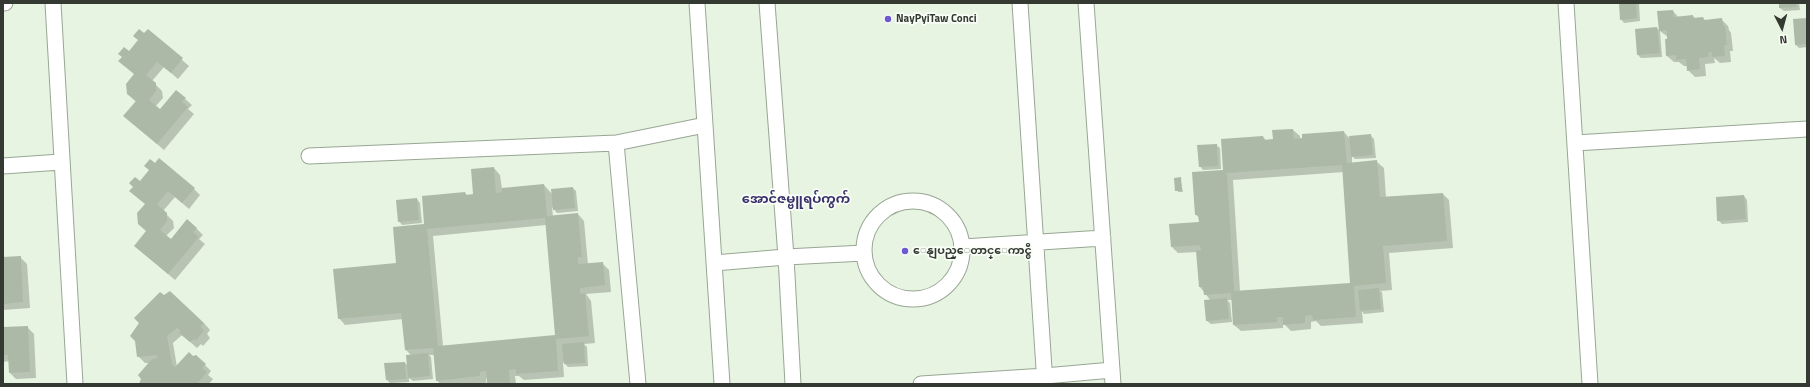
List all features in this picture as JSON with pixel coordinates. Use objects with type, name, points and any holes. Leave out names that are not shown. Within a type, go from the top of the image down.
[{"type":"street","points":[[53,3],[75,384]]},
{"type":"street","points":[[697,3],[722,384]]},
{"type":"street","points":[[767,3],[786,257],[793,384]]},
{"type":"street","points":[[1020,3],[1045,380]]},
{"type":"street","points":[[921,384],[1113,377],[1086,3]]},
{"type":"street","points":[[1566,3],[1590,384]]},
{"type":"street","points":[[309,156],[616,143],[704,125]]},
{"type":"street","points":[[1576,143],[1807,129]]},
{"type":"street","points":[[616,143],[638,384]]},
{"type":"street","points":[[3,166],[61,162]]},
{"type":"street","points":[[905,202],[922,202],[935,206],[949,216],[958,230],[963,247],[961,262],[954,278],[942,290],[927,297],[908,299],[891,294],[877,284],[868,270],[864,253],[867,233],[875,218],[888,207],[905,202]]},
{"type":"street","points":[[963,247],[1103,238]]},
{"type":"street","points":[[714,263],[864,253]]},
{"type":"building","points":[[1619,3],[1636,3],[1637,18],[1620,20]]},
{"type":"building","points":[[1779,3],[1796,3],[1797,7],[1779,8]]},
{"type":"building","points":[[1673,10],[1674,17],[1693,15],[1693,18],[1703,17],[1704,20],[1722,18],[1723,26],[1725,26],[1727,45],[1724,45],[1725,56],[1712,57],[1712,52],[1708,53],[1709,57],[1699,58],[1700,69],[1687,71],[1686,59],[1676,60],[1676,55],[1666,56],[1665,39],[1667,39],[1667,30],[1659,31],[1657,11]]},
{"type":"building","points":[[1807,18],[1807,44],[1795,45],[1793,19]]},
{"type":"building","points":[[1657,27],[1660,53],[1637,55],[1635,29]]},
{"type":"building","points":[[139,29],[144,33],[148,29],[183,58],[171,73],[157,62],[146,75],[156,83],[156,91],[149,100],[160,109],[176,90],[186,98],[182,102],[188,107],[157,144],[123,116],[136,101],[127,94],[126,84],[134,74],[118,61],[122,57],[118,54],[124,47],[129,51],[138,40],[133,36]]},
{"type":"building","points":[[1293,129],[1294,139],[1302,138],[1302,134],[1344,131],[1347,163],[1377,160],[1380,197],[1443,193],[1447,241],[1383,246],[1386,283],[1354,286],[1356,317],[1313,320],[1312,315],[1305,316],[1305,323],[1283,325],[1283,317],[1277,317],[1277,322],[1233,325],[1231,293],[1204,295],[1203,287],[1199,287],[1196,251],[1201,250],[1200,245],[1171,247],[1169,224],[1199,222],[1198,215],[1195,215],[1192,172],[1223,170],[1221,139],[1263,136],[1264,140],[1273,139],[1272,130]],"holes":[[[1342,165],[1350,283],[1234,291],[1227,173]]]},
{"type":"building","points":[[1371,134],[1373,155],[1351,157],[1349,136]]},
{"type":"building","points":[[1217,144],[1218,166],[1199,167],[1197,145]]},
{"type":"building","points":[[159,158],[195,188],[182,203],[168,191],[157,204],[167,213],[167,221],[160,230],[171,239],[187,219],[197,228],[193,232],[199,237],[168,274],[134,246],[146,231],[138,224],[137,213],[145,204],[129,191],[133,187],[129,183],[135,177],[140,181],[149,170],[144,166],[150,159],[155,163]]},
{"type":"building","points":[[494,167],[496,193],[502,192],[502,188],[544,184],[547,216],[578,213],[582,257],[578,257],[578,264],[603,262],[605,285],[580,288],[580,294],[585,293],[589,336],[556,339],[558,371],[516,374],[516,369],[509,370],[510,384],[487,384],[486,371],[480,372],[480,376],[436,381],[433,348],[405,350],[401,313],[338,319],[333,269],[396,263],[393,227],[424,224],[422,196],[465,192],[466,195],[473,194],[471,169]],"holes":[[[545,218],[555,335],[438,346],[427,229]]]},
{"type":"building","points":[[1181,177],[1182,191],[1175,191],[1174,178]]},
{"type":"building","points":[[573,187],[575,208],[553,210],[551,189]]},
{"type":"building","points":[[1744,195],[1746,219],[1717,221],[1716,197]]},
{"type":"building","points":[[417,198],[419,220],[398,222],[396,200]]},
{"type":"building","points":[[21,256],[23,302],[3,304],[3,257]]},
{"type":"building","points":[[1379,288],[1381,309],[1360,311],[1358,290]]},
{"type":"building","points":[[170,291],[204,323],[201,327],[204,331],[196,340],[194,339],[190,342],[179,333],[181,331],[177,328],[167,336],[172,364],[175,367],[189,352],[193,356],[196,355],[206,364],[202,368],[207,372],[197,384],[139,384],[141,379],[138,375],[151,360],[157,358],[157,355],[137,357],[135,341],[130,336],[139,323],[134,318],[160,292],[164,295]]},
{"type":"building","points":[[1227,298],[1229,319],[1206,321],[1204,300]]},
{"type":"building","points":[[28,326],[30,372],[9,373],[8,355],[3,355],[3,327]]},
{"type":"building","points":[[584,342],[585,363],[564,364],[562,344]]},
{"type":"building","points":[[428,353],[430,376],[408,378],[406,355]]},
{"type":"building","points":[[405,362],[406,379],[386,380],[384,363]]},
{"type":"place","name":"NayPyiTaw Conci","points":[[888,19]]},
{"type":"place","name":"ေနျပည္ေတာင္ေကာင္စီ","points":[[905,251]]},
{"type":"district","name":"အောင်ဇမ္ဗူရပ်ကွက်","points":[[796,200]]}]
